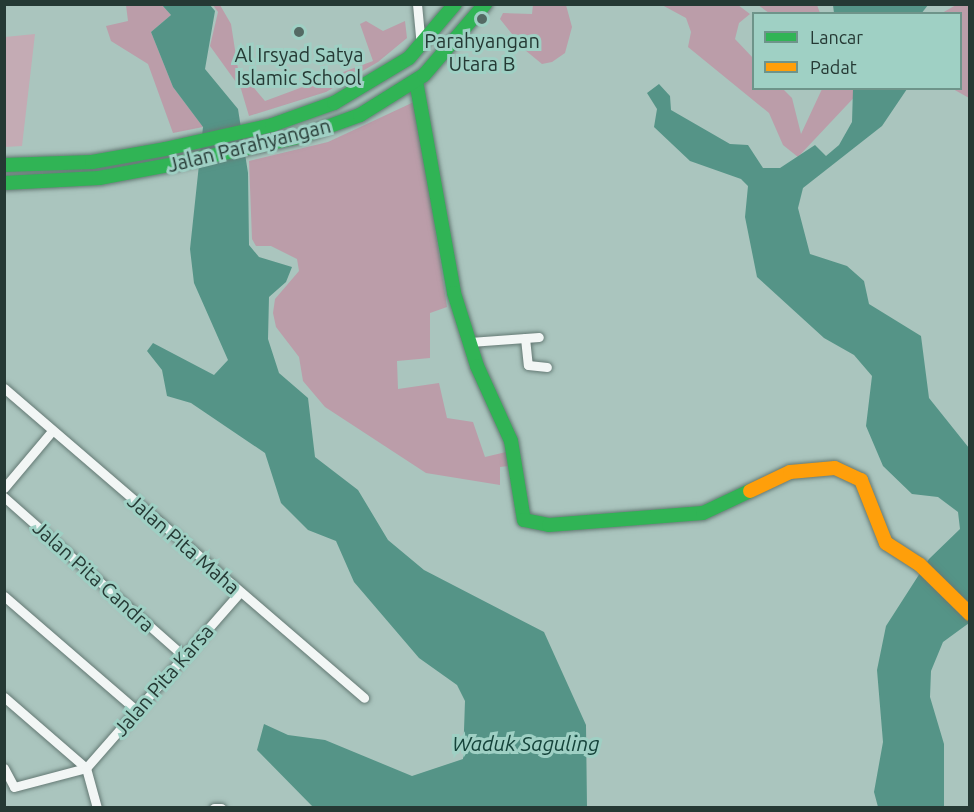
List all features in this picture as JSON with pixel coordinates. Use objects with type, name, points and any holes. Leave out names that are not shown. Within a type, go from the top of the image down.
[{"type":"main road","name":"Jalan Parahyangan","points":[[4,165],[92,162],[165,149],[272,125],[350,96],[410,58],[455,4]]},
{"type":"main road","name":"Jalan Parahyangan","points":[[4,183],[99,178],[174,164],[276,142],[360,115],[420,78],[485,4]]},
{"type":"main road","points":[[410,58],[420,78],[454,293],[470,342],[511,441],[521,513],[529,523],[704,513],[790,472],[835,468],[861,480],[886,543],[920,565],[969,614]]},
{"type":"street","points":[[417,4],[421,46]]},
{"type":"street","points":[[470,342],[539,337]]},
{"type":"street","points":[[525,338],[528,364],[547,367]]},
{"type":"street","name":"Jalan Pita Maha","points":[[4,388],[364,698]]},
{"type":"street","points":[[4,488],[52,431]]},
{"type":"street","name":"Jalan Pita Candra","points":[[4,496],[183,656]]},
{"type":"street","name":"Jalan Pita Karsa","points":[[86,768],[240,592]]},
{"type":"street","points":[[4,596],[136,710]]},
{"type":"street","points":[[4,697],[86,768],[97,807]]},
{"type":"street","points":[[4,768],[14,787],[86,768]]},
{"type":"street","points":[[214,807],[221,807]]},
{"type":"shaded area","points":[[126,5],[162,5],[171,15],[151,32],[173,87],[203,127],[173,133],[148,64],[111,41],[106,26],[128,21]]},
{"type":"shaded area","points":[[213,5],[220,5],[231,24],[238,69],[265,101],[373,61],[360,24],[366,21],[383,31],[405,21],[407,38],[378,62],[326,92],[249,116],[241,89],[210,46],[218,12]]},
{"type":"shaded area","points":[[533,5],[566,5],[572,27],[565,53],[552,62],[542,64],[525,50],[500,19],[503,13],[532,14]]},
{"type":"shaded area","points":[[662,5],[738,5],[750,14],[739,23],[735,39],[752,57],[752,90],[784,90],[792,98],[801,134],[822,90],[861,90],[798,157],[783,145],[769,113],[688,47],[691,32],[686,18]]},
{"type":"shaded area","points":[[758,5],[817,5],[820,12],[768,12]]},
{"type":"shaded area","points":[[956,5],[969,5],[969,98],[955,90],[962,90],[962,12],[944,12]]},
{"type":"shaded area","points":[[35,34],[22,146],[5,147],[5,37]]},
{"type":"shaded area","points":[[416,101],[447,307],[430,313],[430,358],[397,361],[398,389],[439,383],[447,418],[473,422],[485,457],[506,452],[509,466],[500,467],[500,485],[426,473],[325,407],[303,381],[299,357],[276,327],[273,313],[275,299],[299,271],[297,259],[271,246],[256,246],[252,239],[249,161],[328,142]]},
{"type":"water","points":[[833,4],[928,5],[923,12],[834,12]]},
{"type":"water","name":"Waduk Saguling","points":[[162,5],[210,5],[215,11],[205,69],[238,109],[248,173],[249,245],[259,257],[292,267],[286,282],[269,297],[268,339],[279,373],[308,398],[315,457],[358,490],[388,540],[424,570],[544,632],[586,725],[587,807],[313,807],[257,750],[264,724],[288,735],[325,740],[412,776],[463,759],[465,701],[457,685],[419,658],[354,582],[336,541],[308,530],[281,503],[265,453],[191,403],[167,396],[162,370],[147,351],[153,343],[214,375],[228,360],[194,283],[190,249],[203,127],[173,87],[151,32],[171,15]]},
{"type":"water","points":[[659,84],[670,96],[671,110],[730,144],[748,145],[763,168],[780,168],[815,145],[826,156],[839,145],[852,122],[853,90],[906,90],[882,126],[803,188],[798,208],[810,254],[847,266],[864,281],[869,304],[921,336],[929,398],[969,448],[969,623],[943,642],[931,671],[930,697],[944,744],[944,807],[878,807],[874,792],[883,742],[877,670],[886,626],[929,559],[960,529],[958,512],[938,497],[912,494],[883,466],[866,426],[872,376],[854,355],[824,338],[757,277],[745,217],[748,186],[741,179],[690,161],[654,127],[657,109],[647,93]]},
{"type":"traffic: fast","points":[[4,165],[92,162],[165,149],[272,125],[334,103],[409,58],[455,4]]},
{"type":"traffic: fast","points":[[4,183],[99,178],[174,164],[302,136],[360,115],[424,75],[485,4]]},
{"type":"traffic: fast","points":[[416,81],[454,293],[477,366],[511,441],[524,520],[549,525],[703,513],[750,491]]},
{"type":"traffic: slow","points":[[750,491],[790,472],[835,468],[861,480],[886,543],[920,565],[970,614]]},
{"type":"place","name":"Parahyangan Utara B","points":[[482,19]]},
{"type":"place","name":"Al Irsyad Satya Islamic School","points":[[299,32]]}]
